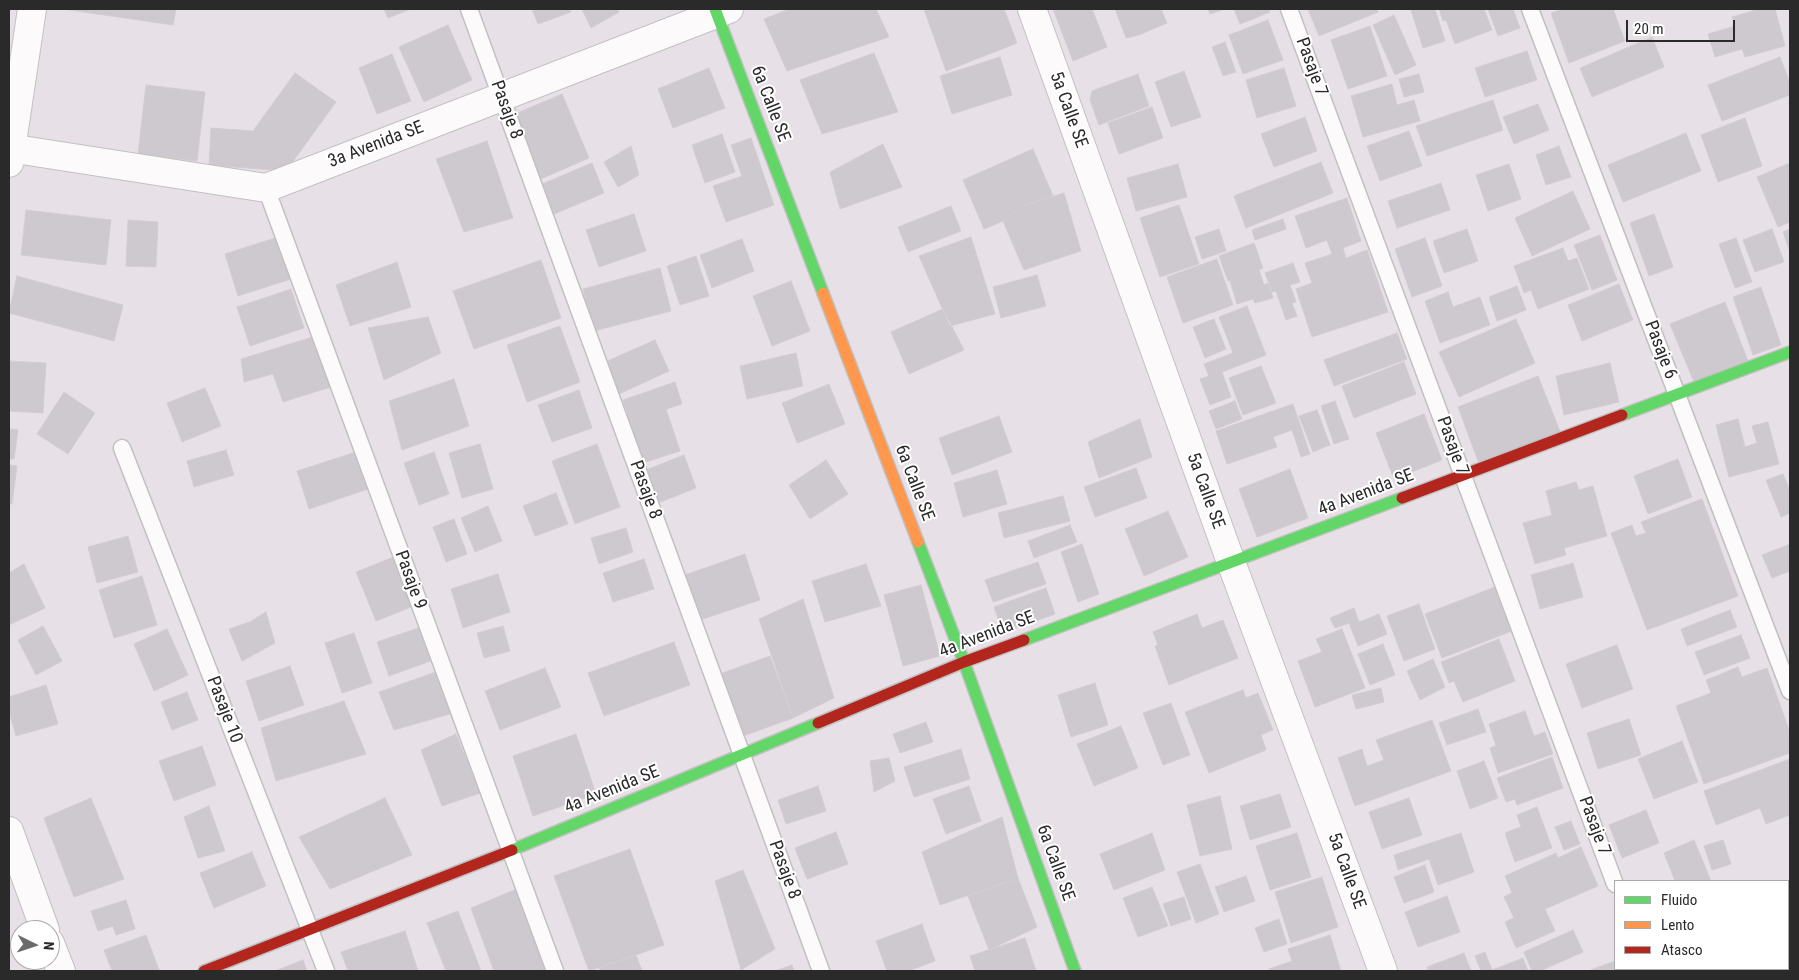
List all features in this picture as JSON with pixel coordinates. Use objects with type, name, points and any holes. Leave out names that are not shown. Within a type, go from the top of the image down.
[{"type":"street","points":[[32,9],[10,153],[266,188]]},
{"type":"street","name":"5a Calle SE","points":[[1032,9],[1231,562],[1383,971]]},
{"type":"street","name":"3a Avenida SE","points":[[266,188],[720,10]]},
{"type":"street","name":"6a Calle SE","points":[[720,10],[964,662],[1075,971]]},
{"type":"street","name":"4a Avenida SE","points":[[204,971],[510,851],[964,662],[1790,352]]},
{"type":"street","points":[[9,831],[41,920]]},
{"type":"lane","name":"Pasaje 8","points":[[469,9],[821,971]]},
{"type":"lane","name":"Pasaje 7","points":[[1289,9],[1614,881]]},
{"type":"lane","name":"Pasaje 6","points":[[1530,9],[1790,691]]},
{"type":"lane","name":"Pasaje 9","points":[[266,188],[555,971]]},
{"type":"lane","name":"Pasaje 10","points":[[122,448],[326,971]]},
{"type":"building","points":[[63,9],[176,9],[173,25]]},
{"type":"building","points":[[384,9],[411,9],[388,18]]},
{"type":"building","points":[[532,9],[570,9],[571,12],[538,24]]},
{"type":"building","points":[[582,9],[618,9],[619,12],[591,28]]},
{"type":"building","points":[[790,9],[876,9],[889,37],[787,71],[764,19]]},
{"type":"building","points":[[924,9],[1004,9],[1017,43],[946,71]]},
{"type":"building","points":[[1053,9],[1092,9],[1107,47],[1073,61]]},
{"type":"building","points":[[1115,9],[1161,9],[1167,23],[1139,35],[1126,38]]},
{"type":"building","points":[[1208,9],[1225,9],[1210,14]]},
{"type":"building","points":[[1234,9],[1269,9],[1270,12],[1240,24]]},
{"type":"building","points":[[1308,9],[1377,9],[1378,12],[1319,36]]},
{"type":"building","points":[[1435,9],[1445,41],[1423,48],[1411,10]]},
{"type":"building","points":[[1439,9],[1484,9],[1492,30],[1455,44],[1446,20],[1443,21]]},
{"type":"building","points":[[1488,9],[1513,9],[1520,28],[1498,36]]},
{"type":"building","points":[[1563,9],[1613,9],[1625,41],[1569,63],[1551,13]]},
{"type":"building","points":[[1759,9],[1775,9],[1785,46],[1745,57],[1742,49],[1715,57],[1708,34],[1735,26],[1732,17]]},
{"type":"building","points":[[1394,15],[1416,65],[1395,75],[1373,25]]},
{"type":"building","points":[[1268,20],[1283,60],[1243,74],[1229,35]]},
{"type":"building","points":[[448,25],[472,80],[424,102],[399,47]]},
{"type":"building","points":[[1370,26],[1387,76],[1348,89],[1331,40]]},
{"type":"building","points":[[1652,37],[1664,67],[1592,97],[1580,68]]},
{"type":"building","points":[[1225,42],[1236,72],[1223,76],[1212,47]]},
{"type":"building","points":[[1527,51],[1537,80],[1485,97],[1475,68]]},
{"type":"building","points":[[874,53],[898,112],[822,134],[800,80]]},
{"type":"building","points":[[392,54],[411,101],[377,114],[359,68]]},
{"type":"building","points":[[1000,57],[1012,95],[952,114],[940,76]]},
{"type":"building","points":[[1780,57],[1790,83],[1790,95],[1722,121],[1708,85]]},
{"type":"building","points":[[709,68],[725,108],[673,128],[658,89]]},
{"type":"building","points":[[1284,68],[1296,106],[1257,118],[1246,80]]},
{"type":"building","points":[[1184,71],[1201,117],[1171,127],[1155,82]]},
{"type":"building","points":[[295,73],[336,102],[286,171],[209,165],[211,128],[253,131]]},
{"type":"building","points":[[1138,74],[1149,106],[1099,125],[1090,100],[1092,91]]},
{"type":"building","points":[[1419,74],[1424,92],[1404,97],[1399,79]]},
{"type":"building","points":[[1392,84],[1397,105],[1414,100],[1420,121],[1363,137],[1351,96]]},
{"type":"building","points":[[146,85],[205,92],[197,161],[138,154]]},
{"type":"building","points":[[562,94],[589,158],[536,181],[508,117]]},
{"type":"building","points":[[1493,100],[1503,130],[1427,156],[1416,126]]},
{"type":"building","points":[[1538,104],[1549,130],[1514,144],[1503,117]]},
{"type":"building","points":[[1152,107],[1163,138],[1119,154],[1108,123]]},
{"type":"building","points":[[1305,117],[1317,151],[1274,167],[1261,134]]},
{"type":"building","points":[[1745,118],[1762,166],[1718,182],[1701,135]]},
{"type":"building","points":[[1409,131],[1422,166],[1380,181],[1367,146]]},
{"type":"building","points":[[1686,133],[1701,171],[1623,202],[1608,165]]},
{"type":"building","points":[[722,134],[735,172],[705,183],[692,145]]},
{"type":"building","points":[[751,138],[774,205],[726,222],[713,186],[742,176],[731,145]]},
{"type":"building","points":[[487,141],[513,218],[464,232],[436,159]]},
{"type":"building","points":[[883,144],[902,187],[840,209],[830,172]]},
{"type":"building","points":[[631,146],[639,175],[618,187],[604,162]]},
{"type":"building","points":[[1559,146],[1571,177],[1546,185],[1536,155]]},
{"type":"building","points":[[1033,149],[1053,196],[1022,206],[1003,221],[984,229],[963,180]]},
{"type":"building","points":[[1321,162],[1333,193],[1246,228],[1234,196]]},
{"type":"building","points":[[592,163],[604,193],[552,215],[540,185]]},
{"type":"building","points":[[1790,163],[1790,222],[1778,227],[1757,177]]},
{"type":"building","points":[[1178,164],[1187,197],[1136,211],[1127,178]]},
{"type":"building","points":[[1509,164],[1521,199],[1488,211],[1476,175]]},
{"type":"building","points":[[1441,183],[1450,210],[1397,228],[1388,201]]},
{"type":"building","points":[[1573,191],[1590,229],[1532,256],[1515,218]]},
{"type":"building","points":[[1064,193],[1081,251],[1024,270],[1003,221],[1022,206]]},
{"type":"building","points":[[1347,198],[1361,241],[1343,248],[1346,258],[1367,250],[1388,312],[1312,337],[1296,289],[1312,283],[1305,263],[1332,254],[1327,240],[1306,248],[1295,216]]},
{"type":"building","points":[[1179,205],[1199,264],[1160,277],[1140,218]]},
{"type":"building","points":[[951,206],[961,231],[908,252],[898,227]]},
{"type":"building","points":[[26,210],[111,220],[106,265],[21,255]]},
{"type":"building","points":[[634,214],[646,251],[599,267],[586,230]]},
{"type":"building","points":[[1654,214],[1673,267],[1649,276],[1630,223]]},
{"type":"building","points":[[1283,219],[1286,229],[1255,240],[1252,230]]},
{"type":"building","points":[[128,220],[158,222],[156,267],[126,266]]},
{"type":"building","points":[[1219,229],[1226,251],[1202,259],[1195,237]]},
{"type":"building","points":[[1467,229],[1478,261],[1444,273],[1433,241]]},
{"type":"building","points":[[1772,229],[1784,262],[1755,272],[1743,240]]},
{"type":"building","points":[[1790,229],[1790,252],[1783,232]]},
{"type":"building","points":[[1600,235],[1617,280],[1592,290],[1574,245]]},
{"type":"building","points":[[278,237],[291,279],[238,296],[225,254]]},
{"type":"building","points":[[971,237],[995,314],[950,326],[919,256]]},
{"type":"building","points":[[1425,238],[1442,286],[1412,297],[1395,249]]},
{"type":"building","points":[[1736,238],[1752,282],[1735,288],[1719,244]]},
{"type":"building","points":[[742,239],[754,271],[712,288],[700,255]]},
{"type":"building","points":[[1254,243],[1263,268],[1259,270],[1264,285],[1268,283],[1273,298],[1255,303],[1253,299],[1237,304],[1230,280],[1228,281],[1219,256]]},
{"type":"building","points":[[1563,248],[1568,261],[1577,258],[1589,289],[1538,309],[1531,290],[1524,293],[1514,266]]},
{"type":"building","points":[[696,256],[709,296],[680,305],[667,266]]},
{"type":"building","points":[[1217,259],[1233,305],[1183,323],[1167,277]]},
{"type":"building","points":[[541,260],[561,318],[474,349],[453,291]]},
{"type":"building","points":[[397,262],[411,307],[350,326],[336,285]]},
{"type":"building","points":[[1293,263],[1300,282],[1290,285],[1296,302],[1292,303],[1297,316],[1286,320],[1276,291],[1272,292],[1265,273]]},
{"type":"building","points":[[660,268],[671,311],[594,331],[583,289]]},
{"type":"building","points":[[1037,275],[1046,306],[1001,318],[993,287]]},
{"type":"building","points":[[17,276],[123,305],[114,341],[9,313]]},
{"type":"building","points":[[791,281],[810,331],[772,346],[753,296]]},
{"type":"building","points":[[1619,284],[1633,320],[1582,341],[1568,305]]},
{"type":"building","points":[[1517,286],[1526,310],[1497,321],[1489,297]]},
{"type":"building","points":[[1761,287],[1781,345],[1753,355],[1733,297]]},
{"type":"building","points":[[291,289],[304,328],[250,346],[237,307]]},
{"type":"building","points":[[1448,292],[1453,307],[1480,297],[1490,325],[1440,343],[1425,301]]},
{"type":"building","points":[[1725,302],[1748,361],[1694,382],[1670,324]]},
{"type":"building","points":[[1247,306],[1266,355],[1222,372],[1231,397],[1210,405],[1200,379],[1209,376],[1204,364],[1233,353],[1219,317]]},
{"type":"building","points":[[943,309],[964,350],[909,374],[891,332]]},
{"type":"building","points":[[428,317],[441,353],[384,380],[368,328]]},
{"type":"building","points":[[1214,319],[1226,349],[1205,358],[1193,327]]},
{"type":"building","points":[[1516,319],[1535,363],[1459,397],[1439,352]]},
{"type":"building","points":[[560,326],[580,382],[527,402],[507,345]]},
{"type":"building","points":[[1397,333],[1407,359],[1334,386],[1324,360]]},
{"type":"building","points":[[316,336],[334,386],[283,402],[273,374],[244,382],[241,359]]},
{"type":"building","points":[[655,340],[669,371],[617,395],[603,363]]},
{"type":"building","points":[[796,353],[803,386],[747,399],[740,366]]},
{"type":"building","points":[[9,361],[46,363],[43,413],[9,411]]},
{"type":"building","points":[[1404,362],[1416,394],[1354,418],[1342,386]]},
{"type":"building","points":[[1610,363],[1619,402],[1564,415],[1556,376]]},
{"type":"building","points":[[1261,366],[1276,403],[1243,415],[1229,378]]},
{"type":"building","points":[[1538,376],[1561,434],[1480,466],[1458,407]]},
{"type":"building","points":[[454,379],[469,426],[402,450],[389,401]]},
{"type":"building","points":[[675,382],[682,404],[666,409],[680,451],[643,463],[623,400]]},
{"type":"building","points":[[829,384],[845,424],[797,443],[782,403]]},
{"type":"building","points":[[205,388],[221,426],[182,442],[167,403]]},
{"type":"building","points":[[579,390],[592,428],[552,442],[538,405]]},
{"type":"building","points":[[64,392],[95,413],[68,454],[37,434]]},
{"type":"building","points":[[1235,401],[1242,419],[1216,429],[1209,411]]},
{"type":"building","points":[[1335,401],[1349,439],[1334,444],[1321,406]]},
{"type":"building","points":[[1293,404],[1310,454],[1301,457],[1292,430],[1273,437],[1277,447],[1227,464],[1216,431]]},
{"type":"building","points":[[1317,410],[1330,445],[1313,452],[1299,416]]},
{"type":"building","points":[[1424,414],[1442,460],[1394,479],[1376,433]]},
{"type":"building","points":[[999,416],[1012,452],[952,475],[939,438]]},
{"type":"building","points":[[1140,419],[1152,457],[1099,478],[1088,442]]},
{"type":"building","points":[[1738,419],[1745,447],[1757,443],[1752,426],[1768,422],[1779,464],[1729,477],[1716,425]]},
{"type":"building","points":[[9,429],[18,430],[14,459],[9,459]]},
{"type":"building","points":[[480,444],[493,489],[462,498],[449,453]]},
{"type":"building","points":[[597,444],[620,507],[575,524],[552,461]]},
{"type":"building","points":[[226,450],[234,475],[194,487],[187,461]]},
{"type":"building","points":[[359,451],[371,488],[309,509],[297,471]]},
{"type":"building","points":[[434,452],[449,494],[419,505],[404,463]]},
{"type":"building","points":[[684,455],[696,488],[658,503],[646,470]]},
{"type":"building","points":[[1678,459],[1692,497],[1648,514],[1634,476]]},
{"type":"building","points":[[826,460],[848,494],[810,519],[789,485]]},
{"type":"building","points":[[9,465],[17,466],[12,504],[9,504]]},
{"type":"building","points":[[1136,468],[1147,498],[1095,517],[1084,487]]},
{"type":"building","points":[[1290,469],[1308,518],[1257,537],[1239,489]]},
{"type":"building","points":[[997,470],[1007,504],[963,517],[954,483]]},
{"type":"building","points":[[1783,474],[1790,491],[1790,513],[1781,517],[1766,480]]},
{"type":"building","points":[[1576,482],[1579,490],[1593,486],[1607,536],[1564,548],[1566,555],[1535,564],[1523,523],[1552,515],[1546,491]]},
{"type":"building","points":[[556,493],[568,524],[535,536],[523,506]]},
{"type":"building","points":[[1063,496],[1070,521],[1004,538],[998,513]]},
{"type":"building","points":[[1702,499],[1738,596],[1647,630],[1611,533],[1632,525],[1636,536],[1646,533],[1641,522]]},
{"type":"building","points":[[488,506],[502,541],[475,552],[461,518]]},
{"type":"building","points":[[1168,511],[1188,557],[1144,576],[1125,529]]},
{"type":"building","points":[[454,519],[467,554],[446,562],[433,527]]},
{"type":"building","points":[[1070,525],[1077,542],[1034,558],[1028,541]]},
{"type":"building","points":[[626,528],[633,552],[599,564],[591,538]]},
{"type":"building","points":[[128,536],[138,572],[97,583],[88,547]]},
{"type":"building","points":[[1082,544],[1099,594],[1078,602],[1061,552]]},
{"type":"building","points":[[1790,544],[1790,571],[1772,578],[1762,555]]},
{"type":"building","points":[[745,554],[760,600],[700,620],[685,575]]},
{"type":"building","points":[[396,556],[416,605],[376,621],[356,572]]},
{"type":"building","points":[[644,559],[654,589],[613,602],[603,573]]},
{"type":"building","points":[[1038,562],[1046,584],[993,602],[985,580]]},
{"type":"building","points":[[1573,563],[1583,597],[1540,609],[1531,575]]},
{"type":"building","points":[[24,564],[45,608],[9,625],[9,573]]},
{"type":"building","points":[[866,564],[881,606],[825,622],[812,581]]},
{"type":"building","points":[[498,574],[510,612],[463,628],[451,589]]},
{"type":"building","points":[[142,576],[157,625],[114,638],[99,590]]},
{"type":"building","points":[[921,585],[940,656],[903,666],[884,595]]},
{"type":"building","points":[[1495,587],[1512,631],[1442,658],[1425,614]]},
{"type":"building","points":[[1046,588],[1055,614],[1003,633],[994,607]]},
{"type":"building","points":[[803,599],[834,698],[793,718],[759,619]]},
{"type":"building","points":[[1419,604],[1435,649],[1404,661],[1387,616]]},
{"type":"building","points":[[1354,608],[1359,622],[1379,614],[1387,634],[1358,646],[1349,623],[1335,628],[1330,618]]},
{"type":"building","points":[[1730,610],[1737,627],[1687,646],[1681,629]]},
{"type":"building","points":[[266,612],[275,643],[242,661],[229,629],[250,622]]},
{"type":"building","points":[[1197,614],[1202,628],[1223,620],[1238,658],[1169,685],[1155,646],[1158,645],[1153,632]]},
{"type":"building","points":[[427,625],[439,658],[389,676],[377,642]]},
{"type":"building","points":[[43,626],[62,661],[36,675],[18,640]]},
{"type":"building","points":[[503,626],[510,651],[484,658],[477,633]]},
{"type":"building","points":[[167,629],[188,675],[154,691],[134,644]]},
{"type":"building","points":[[1342,629],[1365,688],[1315,707],[1298,661],[1322,652],[1316,639]]},
{"type":"building","points":[[354,633],[372,683],[342,693],[325,643]]},
{"type":"building","points":[[1741,635],[1750,658],[1704,675],[1695,652]]},
{"type":"building","points":[[1499,639],[1515,681],[1463,702],[1454,681],[1449,683],[1441,662]]},
{"type":"building","points":[[674,642],[690,685],[604,716],[588,673]]},
{"type":"building","points":[[1383,644],[1395,675],[1370,685],[1358,654]]},
{"type":"building","points":[[1617,645],[1633,689],[1582,708],[1566,664]]},
{"type":"building","points":[[770,656],[793,718],[743,736],[720,674]]},
{"type":"building","points":[[1433,659],[1445,687],[1420,700],[1407,671]]},
{"type":"building","points":[[290,666],[304,705],[259,721],[246,681]]},
{"type":"building","points":[[1738,667],[1742,677],[1767,668],[1790,733],[1790,753],[1704,784],[1676,706],[1711,693],[1706,680]]},
{"type":"building","points":[[545,668],[561,707],[500,730],[485,691]]},
{"type":"building","points":[[436,672],[453,713],[394,730],[379,692]]},
{"type":"building","points":[[1095,683],[1108,725],[1071,737],[1058,695]]},
{"type":"building","points":[[46,685],[58,724],[16,736],[9,711],[9,697]]},
{"type":"building","points":[[1381,688],[1384,702],[1356,709],[1352,695]]},
{"type":"building","points":[[1243,690],[1246,698],[1258,693],[1273,730],[1261,735],[1266,750],[1209,773],[1185,712]]},
{"type":"building","points":[[187,692],[198,720],[172,730],[161,702]]},
{"type":"building","points":[[344,701],[366,754],[276,781],[261,728]]},
{"type":"building","points":[[1171,703],[1190,755],[1163,765],[1143,713]]},
{"type":"building","points":[[1478,709],[1486,732],[1447,745],[1439,723]]},
{"type":"building","points":[[1525,711],[1534,736],[1545,732],[1553,754],[1498,773],[1490,748],[1496,746],[1489,724]]},
{"type":"building","points":[[1629,719],[1641,755],[1598,769],[1587,733]]},
{"type":"building","points":[[1432,720],[1451,771],[1355,806],[1338,758],[1362,749],[1367,766],[1384,760],[1376,740]]},
{"type":"building","points":[[926,722],[933,742],[900,753],[893,734]]},
{"type":"building","points":[[1121,726],[1138,768],[1094,786],[1077,744]]},
{"type":"building","points":[[456,734],[480,793],[442,806],[421,750]]},
{"type":"building","points":[[576,734],[596,794],[533,816],[513,756]]},
{"type":"building","points":[[1682,741],[1698,782],[1654,799],[1638,759]]},
{"type":"building","points":[[202,746],[216,785],[174,801],[159,761]]},
{"type":"building","points":[[961,749],[970,779],[914,797],[904,767]]},
{"type":"building","points":[[1552,757],[1563,788],[1517,805],[1515,799],[1506,802],[1497,778]]},
{"type":"building","points":[[889,758],[895,781],[874,792],[870,761]]},
{"type":"building","points":[[1790,759],[1790,815],[1766,824],[1760,808],[1716,825],[1704,791]]},
{"type":"building","points":[[1484,761],[1498,798],[1470,809],[1457,771]]},
{"type":"building","points":[[818,786],[826,811],[786,824],[778,800]]},
{"type":"building","points":[[969,786],[981,821],[946,834],[933,799]]},
{"type":"building","points":[[1280,794],[1291,827],[1250,840],[1240,806]]},
{"type":"building","points":[[1220,796],[1232,849],[1200,856],[1187,805]]},
{"type":"building","points":[[91,798],[124,879],[74,897],[44,818]]},
{"type":"building","points":[[385,798],[412,855],[330,889],[299,837]]},
{"type":"building","points":[[1409,798],[1422,835],[1382,849],[1369,812]]},
{"type":"building","points":[[209,806],[225,851],[198,858],[184,817]]},
{"type":"building","points":[[1537,807],[1552,848],[1515,862],[1505,833],[1521,827],[1517,815]]},
{"type":"building","points":[[1646,810],[1659,843],[1622,858],[1609,825]]},
{"type":"building","points":[[1002,817],[1018,878],[940,905],[922,852]]},
{"type":"building","points":[[1571,821],[1580,844],[1564,850],[1555,827]]},
{"type":"building","points":[[836,832],[848,864],[807,879],[795,848]]},
{"type":"building","points":[[1152,833],[1165,870],[1114,890],[1100,854]]},
{"type":"building","points":[[1297,833],[1311,877],[1270,890],[1256,846]]},
{"type":"building","points":[[1461,833],[1474,872],[1438,885],[1429,859],[1398,870],[1394,855]]},
{"type":"building","points":[[1694,840],[1711,880],[1675,880],[1664,853]]},
{"type":"building","points":[[1723,840],[1731,864],[1712,870],[1704,846]]},
{"type":"building","points":[[1581,847],[1598,886],[1545,909],[1555,931],[1516,948],[1505,922],[1514,918],[1504,897],[1512,893],[1505,876],[1556,853],[1558,858]]},
{"type":"building","points":[[630,849],[664,945],[589,971],[554,876]]},
{"type":"building","points":[[252,852],[266,886],[214,908],[200,873]]},
{"type":"building","points":[[1200,864],[1219,914],[1196,923],[1177,872]]},
{"type":"building","points":[[1425,865],[1434,892],[1404,903],[1394,877]]},
{"type":"building","points":[[743,870],[775,949],[741,970],[715,881]]},
{"type":"building","points":[[1246,876],[1255,901],[1224,912],[1215,887]]},
{"type":"building","points":[[1322,877],[1338,927],[1291,943],[1275,892]]},
{"type":"building","points":[[1018,878],[1037,927],[989,950],[968,896]]},
{"type":"building","points":[[1152,887],[1168,926],[1138,937],[1123,898]]},
{"type":"building","points":[[517,889],[547,971],[494,971],[471,908]]},
{"type":"building","points":[[1447,896],[1460,932],[1418,947],[1405,912]]},
{"type":"building","points":[[1184,897],[1191,919],[1171,926],[1163,904]]},
{"type":"building","points":[[126,900],[135,929],[116,935],[113,926],[98,931],[91,911]]},
{"type":"building","points":[[458,911],[481,971],[446,971],[427,923]]},
{"type":"building","points":[[1790,913],[1790,954],[1789,954]]},
{"type":"building","points":[[1279,919],[1287,944],[1264,952],[1255,928]]},
{"type":"building","points":[[922,924],[935,961],[908,971],[887,971],[876,941]]},
{"type":"building","points":[[1573,930],[1583,952],[1540,971],[1532,971],[1524,952]]},
{"type":"building","points":[[405,931],[418,971],[348,971],[341,952]]},
{"type":"building","points":[[146,935],[159,970],[112,971],[104,950]]},
{"type":"building","points":[[1330,935],[1341,971],[1269,971],[1269,969],[1292,961],[1288,949]]},
{"type":"building","points":[[1025,938],[1036,971],[975,971],[970,956]]},
{"type":"building","points":[[1485,952],[1492,970],[1523,958],[1528,971],[1481,971],[1475,956]]},
{"type":"building","points":[[1464,953],[1471,971],[1428,971],[1427,967]]},
{"type":"building","points":[[636,955],[642,971],[600,971],[599,968]]},
{"type":"building","points":[[303,960],[307,971],[275,971]]},
{"type":"building","points":[[1614,961],[1614,970],[1636,971],[1588,971]]},
{"type":"building","points":[[792,965],[794,971],[775,971]]},
{"type":"traffic: fast","points":[[715,9],[823,293]]},
{"type":"traffic: fast","points":[[1622,415],[1790,352]]},
{"type":"traffic: fast","points":[[1024,640],[1402,498]]},
{"type":"traffic: fast","points":[[918,542],[964,662],[1075,971]]},
{"type":"traffic: fast","points":[[512,850],[818,723]]},
{"type":"traffic: slow","points":[[823,293],[918,542]]},
{"type":"traffic: jam","points":[[1402,498],[1622,415]]},
{"type":"traffic: jam","points":[[818,723],[964,662],[1024,640]]},
{"type":"traffic: jam","points":[[204,971],[512,850]]}]
